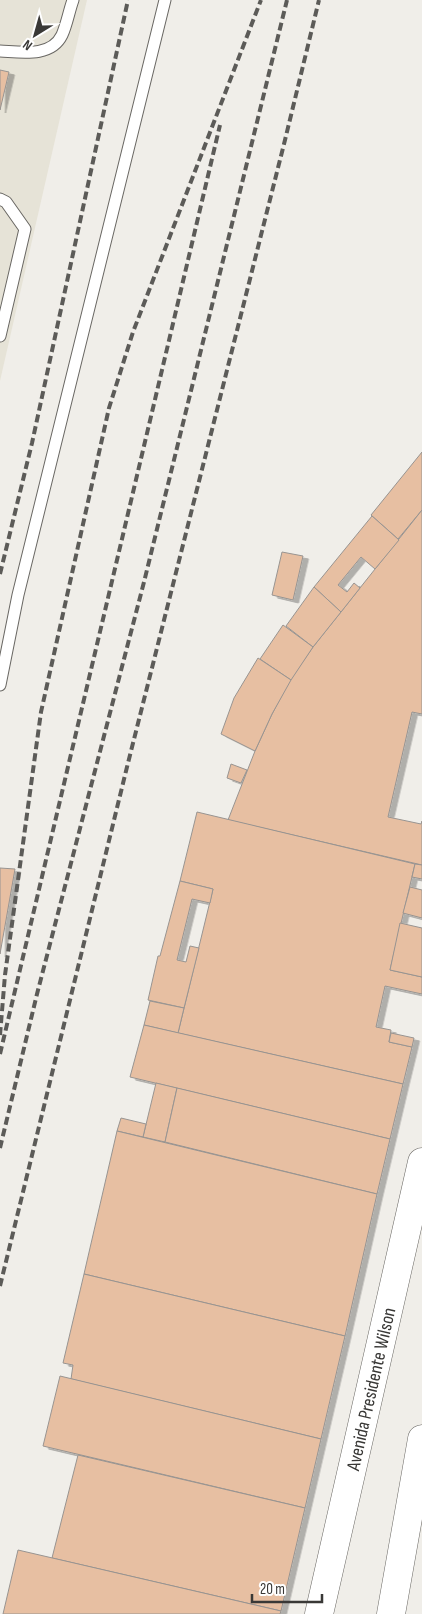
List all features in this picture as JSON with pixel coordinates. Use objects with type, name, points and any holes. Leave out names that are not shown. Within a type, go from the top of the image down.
[{"type":"main road","name":"Avenida Presidente Wilson","points":[[319,1614],[422,1162]]},
{"type":"main road","points":[[391,1614],[422,1440]]},
{"type":"lane","points":[[0,51],[40,52],[51,47],[62,36],[73,0]]},
{"type":"lane","points":[[0,685],[18,595],[165,0]]},
{"type":"lane","points":[[0,199],[6,202],[25,229],[0,336]]},
{"type":"shaded area","points":[[0,0],[87,0],[0,381]]},
{"type":"building","points":[[0,70],[9,72],[0,110]]},
{"type":"building","points":[[422,452],[422,510],[398,539],[371,515]]},
{"type":"building","points":[[422,510],[422,714],[412,712],[388,817],[421,824],[422,821],[422,865],[228,820],[255,751],[290,680],[313,647]]},
{"type":"building","points":[[372,516],[399,540],[375,569],[361,557],[338,585],[347,592],[354,583],[360,588],[341,612],[314,587]]},
{"type":"building","points":[[282,552],[303,556],[293,600],[272,595]]},
{"type":"building","points":[[314,587],[341,612],[313,647],[286,626]]},
{"type":"building","points":[[283,625],[313,647],[291,680],[260,659]]},
{"type":"building","points":[[258,658],[291,680],[272,714],[255,751],[221,734],[234,698]]},
{"type":"building","points":[[231,764],[247,770],[241,783],[227,778]]},
{"type":"building","points":[[197,812],[415,864],[390,970],[422,977],[422,994],[385,986],[376,1027],[391,1030],[389,1042],[412,1047],[403,1084],[178,1033],[213,889],[180,881]]},
{"type":"building","points":[[415,864],[422,865],[422,879],[412,877]]},
{"type":"building","points":[[0,868],[15,869],[0,954]]},
{"type":"building","points":[[180,881],[213,889],[210,903],[192,899],[177,960],[186,962],[190,946],[199,948],[184,1008],[148,1000],[158,956],[160,956]]},
{"type":"building","points":[[410,887],[422,890],[422,918],[403,913]]},
{"type":"building","points":[[400,923],[422,928],[422,977],[390,970]]},
{"type":"building","points":[[150,1001],[184,1008],[178,1033],[144,1025]]},
{"type":"building","points":[[144,1025],[403,1084],[390,1139],[130,1077]]},
{"type":"building","points":[[391,1033],[414,1038],[412,1047],[389,1042]]},
{"type":"building","points":[[156,1083],[177,1088],[165,1142],[143,1137]]},
{"type":"building","points":[[177,1088],[390,1139],[377,1194],[165,1142]]},
{"type":"building","points":[[121,1118],[146,1124],[143,1137],[117,1131]]},
{"type":"building","points":[[117,1131],[377,1194],[345,1336],[84,1274]]},
{"type":"building","points":[[84,1274],[345,1336],[321,1439],[71,1379],[73,1365],[63,1363]]},
{"type":"building","points":[[60,1376],[321,1439],[305,1508],[43,1446]]},
{"type":"building","points":[[78,1455],[305,1508],[281,1611],[52,1558]]},
{"type":"building","points":[[18,1550],[281,1611],[280,1614],[3,1614]]},
{"type":"railway","points":[[0,574],[32,443],[128,0]]},
{"type":"railway","points":[[0,1035],[5,975],[41,712],[109,408],[133,332],[261,0]]},
{"type":"railway","points":[[0,1148],[37,994],[144,582],[287,0]]},
{"type":"railway","points":[[0,1286],[127,767],[319,0]]},
{"type":"railway","points":[[0,1054],[220,125]]}]
